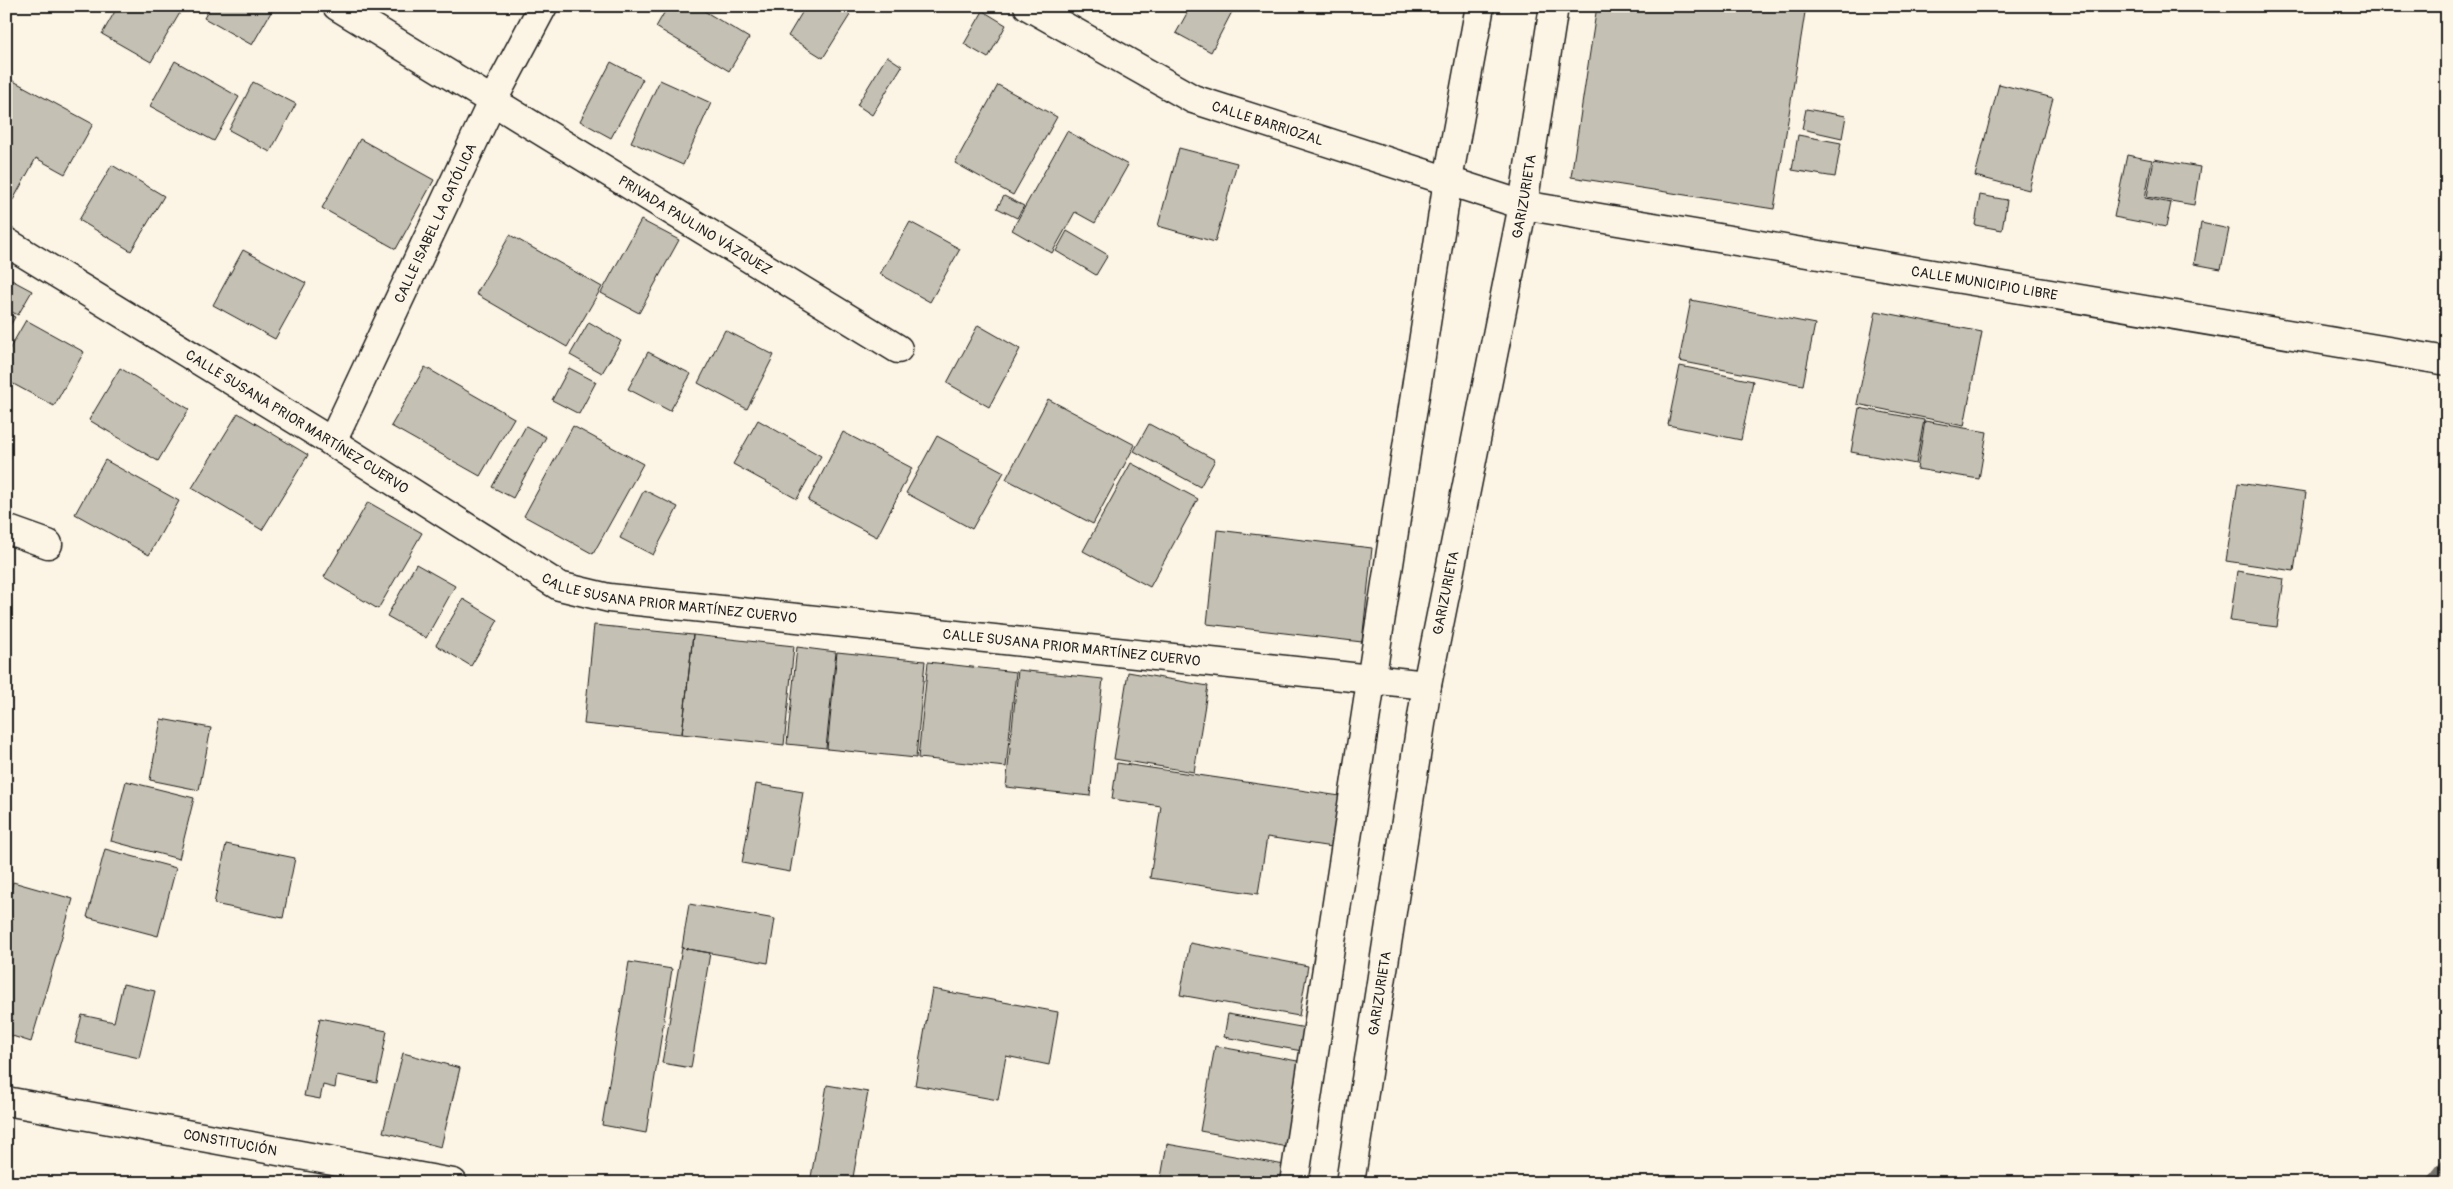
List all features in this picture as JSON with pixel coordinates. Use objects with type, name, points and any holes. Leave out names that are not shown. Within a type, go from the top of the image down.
[{"type":"street","name":"PRIVADA PAULINO VÁZQUEZ","points":[[337,6],[898,349]]},
{"type":"street","name":"CALLE ISABEL LA CATÓLICA","points":[[332,442],[493,100],[543,6]]},
{"type":"street","name":"CALLE BARRIOZAL","points":[[1028,6],[1193,99],[1523,205]]},
{"type":"street","points":[[1294,1183],[1370,678],[1448,180],[1480,6]]},
{"type":"street","name":"GARIZURIETA","points":[[1350,1183],[1427,685],[1523,205],[1554,6]]},
{"type":"street","name":"CALLE MUNICIPIO LIBRE","points":[[1523,205],[2447,361]]},
{"type":"street","name":"CALLE SUSANA PRIOR MARTÍNEZ CUERVO","points":[[6,242],[332,442],[559,586],[609,598],[1427,685]]},
{"type":"street","points":[[6,529],[48,544]]},
{"type":"street","name":"CONSTITUCIÓN","points":[[6,1102],[439,1182]]},
{"type":"building","points":[[118,6],[184,6],[151,62],[102,34]]},
{"type":"building","points":[[211,6],[274,7],[252,45],[204,18]]},
{"type":"building","points":[[668,6],[696,6],[749,38],[729,71],[656,27]]},
{"type":"building","points":[[806,6],[836,6],[850,15],[823,58],[788,36]]},
{"type":"building","points":[[1191,6],[1235,6],[1211,52],[1176,33]]},
{"type":"building","points":[[1597,6],[1806,6],[1774,209],[1571,177]]},
{"type":"building","points":[[983,11],[1006,25],[988,58],[964,44]]},
{"type":"building","points":[[887,56],[902,66],[872,115],[857,105]]},
{"type":"building","points":[[175,61],[239,97],[214,141],[150,106]]},
{"type":"building","points":[[611,62],[643,79],[611,138],[580,121]]},
{"type":"building","points":[[6,77],[93,124],[65,174],[36,158],[13,200],[6,197]]},
{"type":"building","points":[[660,80],[711,103],[683,165],[631,142]]},
{"type":"building","points":[[253,82],[296,104],[270,152],[229,130]]},
{"type":"building","points":[[1999,84],[2053,98],[2029,190],[1975,176]]},
{"type":"building","points":[[998,85],[1057,117],[1013,195],[955,163]]},
{"type":"building","points":[[1806,109],[1846,116],[1842,138],[1802,129]]},
{"type":"building","points":[[1067,131],[1128,165],[1095,223],[1075,212],[1052,253],[1012,230]]},
{"type":"building","points":[[1798,135],[1841,143],[1835,177],[1792,170]]},
{"type":"building","points":[[360,139],[434,180],[396,249],[322,208]]},
{"type":"building","points":[[1179,148],[1237,163],[1215,242],[1158,226]]},
{"type":"building","points":[[2127,155],[2152,160],[2145,198],[2171,203],[2166,227],[2114,217]]},
{"type":"building","points":[[2154,159],[2200,167],[2194,205],[2147,197]]},
{"type":"building","points":[[112,165],[164,196],[131,251],[79,220]]},
{"type":"building","points":[[1980,195],[2007,200],[2002,230],[1975,225]]},
{"type":"building","points":[[1004,196],[1024,206],[1017,218],[997,208]]},
{"type":"building","points":[[641,220],[679,240],[639,313],[601,293]]},
{"type":"building","points":[[910,222],[960,249],[930,302],[880,274]]},
{"type":"building","points":[[2201,223],[2229,229],[2221,269],[2194,264]]},
{"type":"building","points":[[1067,231],[1108,255],[1096,275],[1056,251]]},
{"type":"building","points":[[510,235],[602,287],[567,347],[476,294]]},
{"type":"building","points":[[243,250],[306,283],[275,339],[213,305]]},
{"type":"building","points":[[6,277],[32,291],[18,315],[6,309]]},
{"type":"building","points":[[1691,300],[1815,324],[1803,385],[1679,361]]},
{"type":"building","points":[[1876,311],[1982,332],[1964,426],[1857,404]]},
{"type":"building","points":[[6,313],[15,317],[6,333]]},
{"type":"building","points":[[26,320],[84,352],[54,406],[6,380],[6,355]]},
{"type":"building","points":[[589,322],[621,341],[602,373],[570,355]]},
{"type":"building","points":[[978,325],[1020,349],[989,407],[947,383]]},
{"type":"building","points":[[725,330],[774,355],[747,409],[698,383]]},
{"type":"building","points":[[648,352],[691,374],[670,411],[628,389]]},
{"type":"building","points":[[1680,366],[1753,381],[1741,440],[1668,425]]},
{"type":"building","points":[[425,367],[514,418],[480,476],[391,426]]},
{"type":"building","points":[[120,368],[189,409],[158,461],[89,420]]},
{"type":"building","points":[[569,368],[596,382],[579,414],[552,400]]},
{"type":"building","points":[[1048,399],[1135,445],[1093,524],[1006,479]]},
{"type":"building","points":[[1859,408],[1924,420],[1916,464],[1851,452]]},
{"type":"building","points":[[238,413],[308,455],[262,530],[192,488]]},
{"type":"building","points":[[758,420],[821,456],[797,499],[733,464]]},
{"type":"building","points":[[1925,421],[1987,432],[1979,479],[1917,469]]},
{"type":"building","points":[[1149,424],[1215,460],[1200,487],[1134,451]]},
{"type":"building","points":[[526,426],[546,437],[513,498],[492,487]]},
{"type":"building","points":[[573,426],[643,464],[593,554],[524,516]]},
{"type":"building","points":[[843,432],[912,468],[877,537],[808,501]]},
{"type":"building","points":[[937,436],[1004,472],[972,529],[906,493]]},
{"type":"building","points":[[105,460],[179,501],[149,555],[75,514]]},
{"type":"building","points":[[1131,463],[1198,499],[1150,587],[1083,551]]},
{"type":"building","points":[[2238,483],[2306,493],[2294,571],[2226,561]]},
{"type":"building","points":[[644,490],[678,507],[653,555],[620,538]]},
{"type":"building","points":[[368,502],[422,533],[378,609],[324,577]]},
{"type":"building","points":[[1217,530],[1372,548],[1362,642],[1207,624]]},
{"type":"building","points":[[416,564],[455,586],[426,638],[387,616]]},
{"type":"building","points":[[2237,571],[2284,579],[2277,627],[2230,621]]},
{"type":"building","points":[[463,599],[498,620],[471,666],[436,645]]},
{"type":"building","points":[[594,625],[693,635],[682,734],[584,724]]},
{"type":"building","points":[[693,635],[794,646],[784,745],[682,734]]},
{"type":"building","points":[[797,647],[836,652],[826,748],[787,744]]},
{"type":"building","points":[[837,652],[925,661],[916,758],[827,749]]},
{"type":"building","points":[[928,662],[1016,672],[1006,767],[918,758]]},
{"type":"building","points":[[1018,670],[1103,679],[1090,796],[1006,787]]},
{"type":"building","points":[[1128,672],[1208,686],[1194,772],[1114,759]]},
{"type":"building","points":[[161,719],[211,728],[199,790],[150,780]]},
{"type":"building","points":[[1117,763],[1340,796],[1332,847],[1267,837],[1258,894],[1150,878],[1161,806],[1112,799]]},
{"type":"building","points":[[126,781],[194,798],[179,859],[111,841]]},
{"type":"building","points":[[756,784],[803,792],[790,872],[742,863]]},
{"type":"building","points":[[226,844],[295,858],[283,918],[214,904]]},
{"type":"building","points":[[105,849],[176,868],[158,936],[87,917]]},
{"type":"building","points":[[13,882],[73,899],[31,1042],[6,1034],[6,906]]},
{"type":"building","points":[[689,904],[775,919],[768,963],[682,948]]},
{"type":"building","points":[[1190,943],[1308,966],[1299,1016],[1180,995]]},
{"type":"building","points":[[682,948],[710,953],[691,1068],[662,1063]]},
{"type":"building","points":[[629,962],[672,969],[646,1133],[602,1125]]},
{"type":"building","points":[[123,984],[155,991],[139,1058],[75,1043],[82,1015],[114,1022]]},
{"type":"building","points":[[932,989],[1058,1012],[1049,1065],[1006,1056],[998,1100],[915,1085]]},
{"type":"building","points":[[1228,1014],[1306,1028],[1302,1051],[1224,1037]]},
{"type":"building","points":[[320,1018],[387,1031],[377,1083],[337,1075],[335,1088],[323,1085],[320,1099],[304,1096]]},
{"type":"building","points":[[1215,1046],[1303,1062],[1287,1147],[1200,1131]]},
{"type":"building","points":[[403,1053],[460,1068],[441,1147],[383,1132]]},
{"type":"building","points":[[827,1085],[868,1092],[852,1183],[810,1183]]},
{"type":"building","points":[[1167,1144],[1290,1166],[1287,1183],[1160,1183]]},
{"type":"waterway","points":[[2431,1183],[2447,1163]]}]
